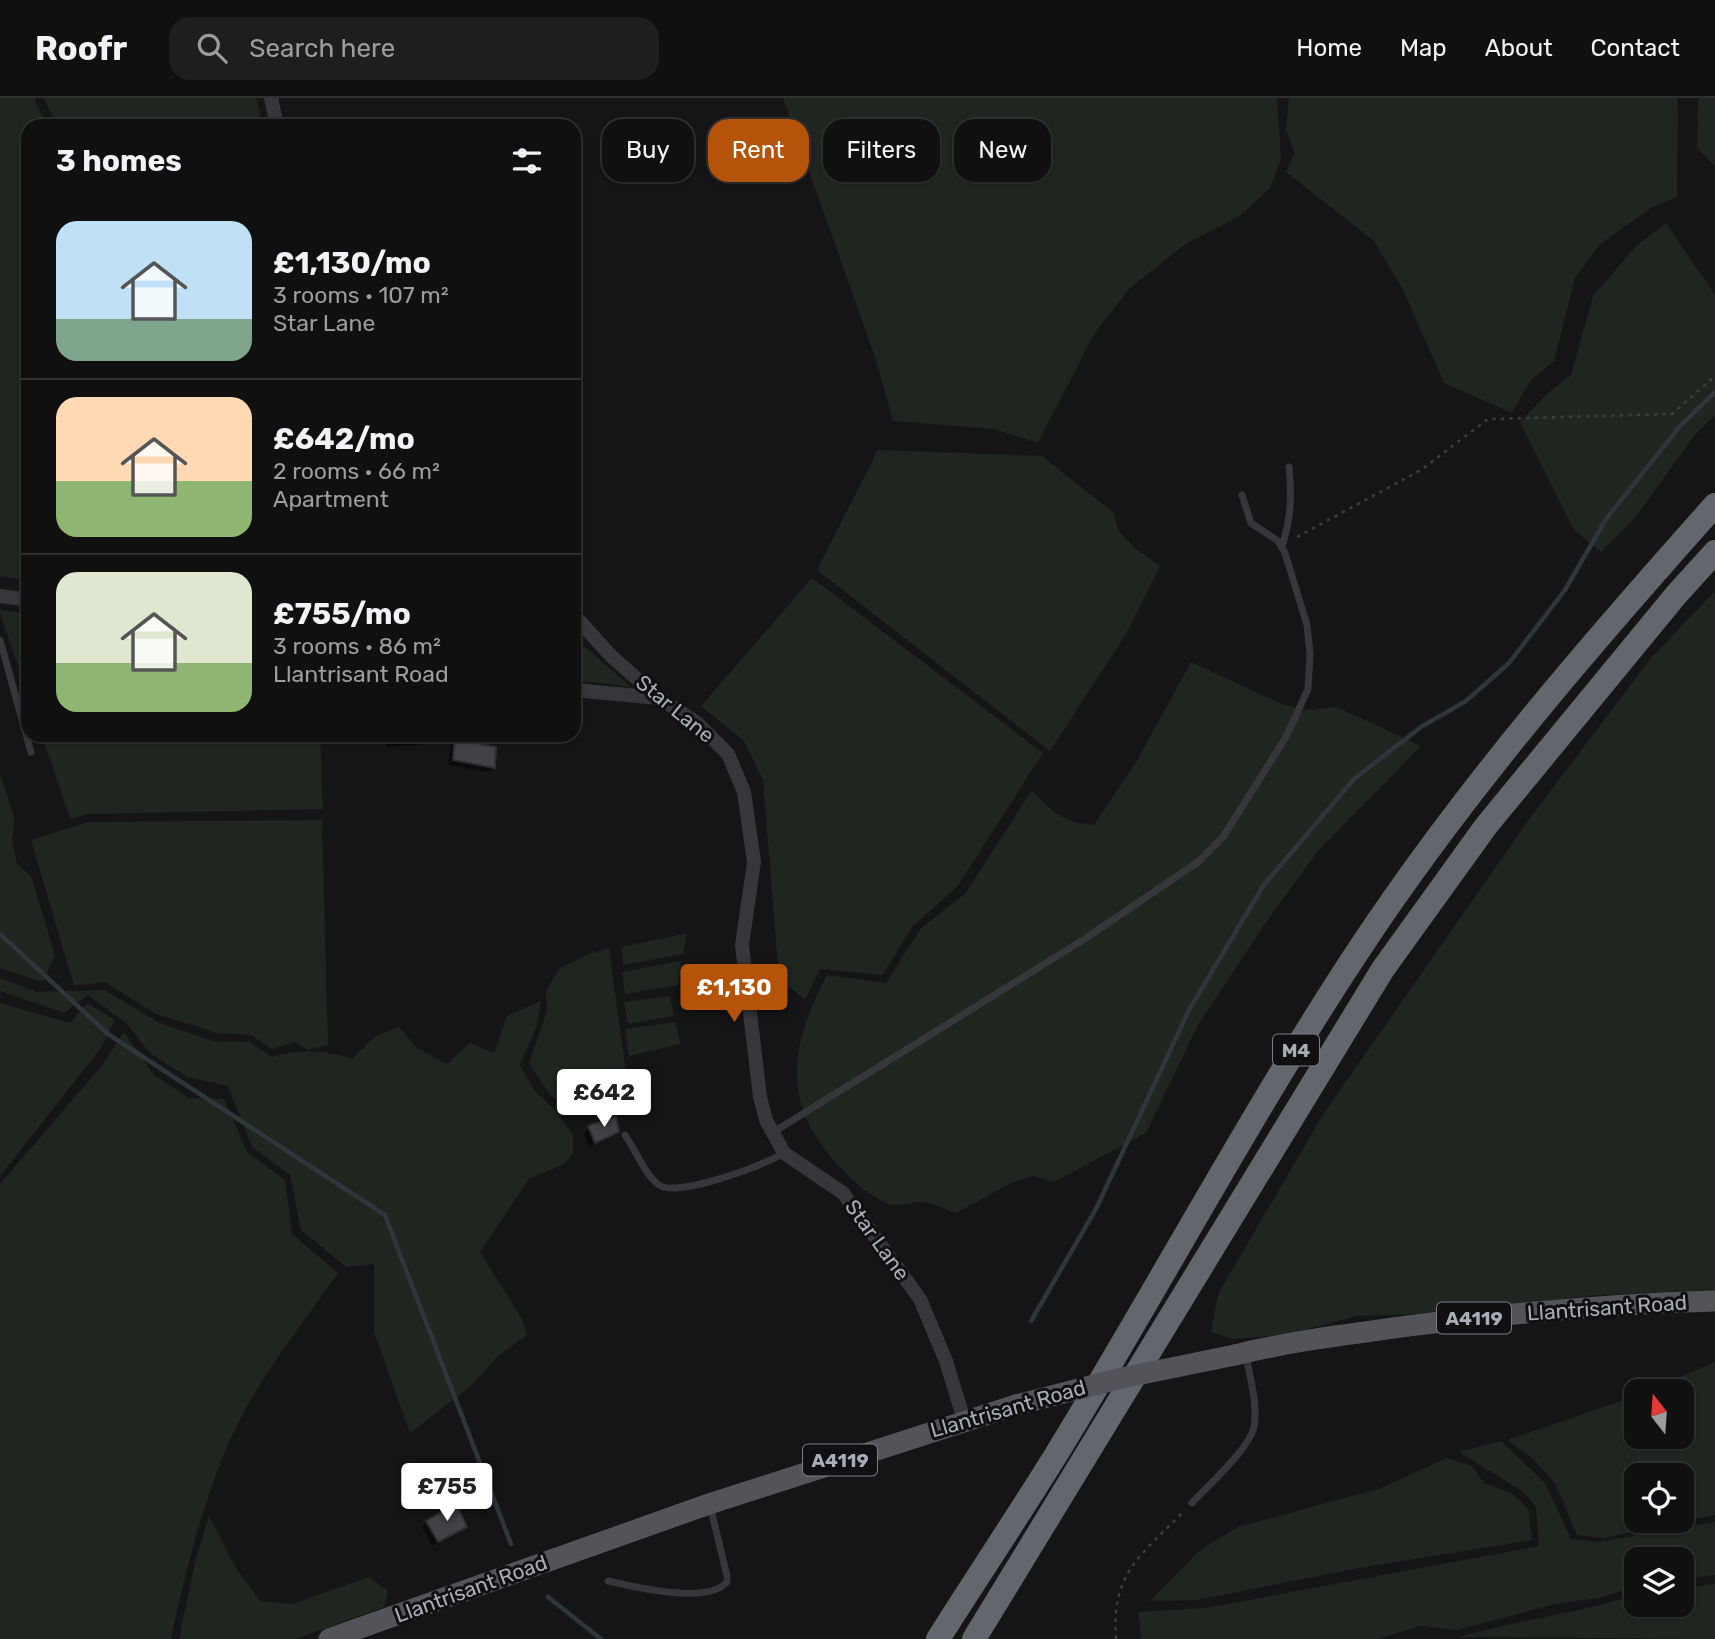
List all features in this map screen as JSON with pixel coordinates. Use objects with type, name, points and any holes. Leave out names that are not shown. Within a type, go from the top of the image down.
[{"type":"highway","name":"M4","points":[[938,1639],[1054,1458],[1247,1127],[1365,941],[1457,811],[1573,665],[1715,505]]},
{"type":"highway","name":"M4","points":[[974,1639],[1383,969],[1486,826],[1675,595],[1715,552]]},
{"type":"main road","name":"Llantrisant Road","points":[[334,1638],[709,1504],[964,1420],[1122,1378],[1240,1353],[1465,1319],[1715,1301]]},
{"type":"street","points":[[271,98],[276,119]]},
{"type":"street","points":[[0,596],[21,599]]},
{"type":"street","name":"Star Lane","points":[[581,623],[611,656],[659,698],[696,722],[728,754],[744,792],[754,862],[742,945],[760,1097],[772,1133],[784,1153],[843,1193],[920,1299],[946,1361],[964,1420]]},
{"type":"street","points":[[581,691],[659,698]]},
{"type":"lane","points":[[772,1133],[1083,940],[1198,862],[1223,837],[1286,737],[1308,689],[1307,625],[1282,546],[1289,524],[1292,496],[1289,467]]},
{"type":"lane","points":[[1242,495],[1251,523],[1282,546]]},
{"type":"lane","points":[[0,640],[21,716]]},
{"type":"lane","points":[[28,742],[31,752]]},
{"type":"lane","points":[[625,1135],[656,1182],[667,1188],[730,1176],[755,1168],[784,1153]]},
{"type":"lane","points":[[1192,1503],[1237,1454],[1254,1427],[1252,1394],[1240,1353]]},
{"type":"lane","points":[[608,1581],[652,1590],[700,1593],[722,1588],[727,1582],[727,1576],[717,1524],[709,1504]]},
{"type":"path","points":[[1282,546],[1421,470],[1488,419],[1672,414],[1715,376]]},
{"type":"path","points":[[1116,1639],[1115,1606],[1121,1583],[1139,1558],[1192,1503]]},
{"type":"shaded area","points":[[0,98],[34,98],[44,119],[21,119],[21,580],[0,576]]},
{"type":"shaded area","points":[[44,98],[256,98],[261,119],[54,119]]},
{"type":"shaded area","points":[[783,98],[1277,98],[1281,159],[1270,188],[1240,216],[1187,243],[1130,288],[1094,334],[1038,443],[994,429],[893,421],[874,354],[809,171],[809,119],[790,119]]},
{"type":"shaded area","points":[[1289,98],[1678,98],[1677,197],[1651,208],[1600,244],[1575,278],[1554,361],[1530,381],[1512,413],[1444,383],[1403,290],[1374,241],[1286,172],[1295,153],[1286,130]]},
{"type":"shaded area","points":[[1698,98],[1715,98],[1715,166],[1697,148]]},
{"type":"shaded area","points":[[1666,223],[1715,295],[1715,415],[1694,436],[1635,518],[1601,552],[1574,530],[1520,422],[1548,393],[1571,375],[1593,296],[1637,245]]},
{"type":"shaded area","points":[[878,450],[1042,456],[1114,513],[1118,530],[1134,547],[1160,566],[1126,634],[1050,751],[817,570]]},
{"type":"shaded area","points":[[812,578],[1043,753],[957,887],[913,926],[882,975],[820,969],[805,1000],[779,978],[763,780],[744,741],[701,706]]},
{"type":"shaded area","points":[[1715,591],[1715,1292],[1595,1295],[1439,1313],[1357,1316],[1285,1335],[1233,1339],[1211,1332],[1218,1294],[1324,1113],[1530,818],[1651,658]]},
{"type":"shaded area","points":[[0,610],[21,613],[21,674]]},
{"type":"shaded area","points":[[581,643],[631,687],[581,681]]},
{"type":"shaded area","points":[[1191,662],[1282,704],[1307,710],[1337,707],[1421,746],[1318,851],[1264,925],[1199,1023],[1146,1133],[1054,1182],[1033,1176],[1011,1183],[956,1213],[925,1202],[893,1205],[873,1196],[835,1162],[817,1139],[805,1116],[799,1093],[799,1047],[815,1000],[827,975],[886,983],[921,928],[965,894],[1032,790],[1046,805],[1066,819],[1094,825],[1135,764]]},
{"type":"shaded area","points":[[44,742],[320,742],[323,809],[88,814],[70,819]]},
{"type":"shaded area","points":[[0,773],[15,821],[12,840],[17,864],[31,876],[55,955],[43,982],[0,968]]},
{"type":"shaded area","points":[[322,820],[328,1045],[308,1050],[295,1042],[272,1049],[251,1035],[217,1033],[156,1014],[105,982],[74,986],[31,840],[89,822]]},
{"type":"shaded area","points":[[687,933],[683,954],[623,965],[622,947]]},
{"type":"shaded area","points":[[609,948],[626,1072],[591,1099],[568,1106],[551,1096],[529,1063],[547,1011],[546,991],[559,969],[586,955]]},
{"type":"shaded area","points":[[681,961],[678,985],[625,994],[622,972]]},
{"type":"shaded area","points":[[0,978],[37,992],[104,990],[160,1023],[214,1041],[250,1042],[272,1057],[312,1052],[352,1059],[376,1036],[399,1027],[417,1048],[447,1064],[470,1043],[494,1053],[507,1016],[541,1001],[537,1026],[520,1065],[533,1089],[556,1111],[573,1135],[573,1153],[563,1165],[530,1178],[480,1252],[522,1319],[527,1335],[498,1356],[471,1386],[410,1433],[374,1332],[374,1264],[346,1267],[301,1230],[290,1175],[252,1147],[228,1086],[187,1077],[150,1053],[126,1023],[88,995],[64,1013],[0,991]]},
{"type":"shaded area","points":[[670,996],[674,1016],[628,1024],[624,1002]]},
{"type":"shaded area","points":[[0,1003],[70,1023],[87,1003],[115,1020],[101,1048],[0,1176]]},
{"type":"shaded area","points":[[675,1022],[681,1044],[629,1056],[625,1029]]},
{"type":"shaded area","points":[[124,1032],[154,1075],[189,1098],[224,1099],[247,1152],[285,1180],[292,1234],[338,1273],[261,1383],[224,1454],[200,1522],[171,1639],[0,1639],[0,1184],[104,1063]]},
{"type":"shaded area","points":[[1715,1362],[1715,1515],[1694,1519],[1694,1463],[1624,1463],[1624,1533],[1627,1533],[1603,1538],[1577,1535],[1555,1483],[1532,1458],[1507,1440],[1624,1400],[1624,1449],[1694,1449],[1694,1379],[1676,1379]]},
{"type":"shaded area","points":[[1501,1441],[1545,1483],[1571,1539],[1598,1542],[1651,1533],[1694,1533],[1694,1526],[1715,1522],[1715,1575],[1694,1578],[1694,1547],[1624,1547],[1624,1590],[1598,1598],[1555,1604],[1457,1630],[1420,1626],[1379,1639],[1141,1639],[1138,1612],[1206,1608],[1539,1546],[1536,1507],[1522,1491],[1459,1452]]},
{"type":"shaded area","points":[[1447,1458],[1472,1466],[1484,1483],[1511,1493],[1528,1508],[1532,1540],[1359,1568],[1197,1600],[1150,1601],[1200,1550],[1238,1527],[1381,1488]]},
{"type":"shaded area","points":[[209,1516],[236,1568],[260,1601],[292,1604],[369,1577],[388,1591],[384,1607],[296,1639],[179,1639],[195,1562]]},
{"type":"shaded area","points":[[1715,1584],[1715,1639],[1459,1637],[1624,1598],[1624,1617],[1694,1617],[1694,1587]]},
{"type":"building","points":[[455,742],[496,747],[495,768],[453,760]]},
{"type":"building","points":[[616,1116],[619,1132],[595,1143],[588,1126]]},
{"type":"building","points":[[456,1503],[467,1527],[438,1542],[426,1521]]},
{"type":"waterway","points":[[1031,1321],[1096,1209],[1189,1010],[1263,886],[1354,779],[1421,727],[1466,701],[1509,663],[1565,590],[1606,519],[1681,425],[1715,392]]},
{"type":"waterway","points":[[0,934],[108,1034],[385,1215],[511,1544]]},
{"type":"waterway","points":[[548,1597],[601,1639]]}]
